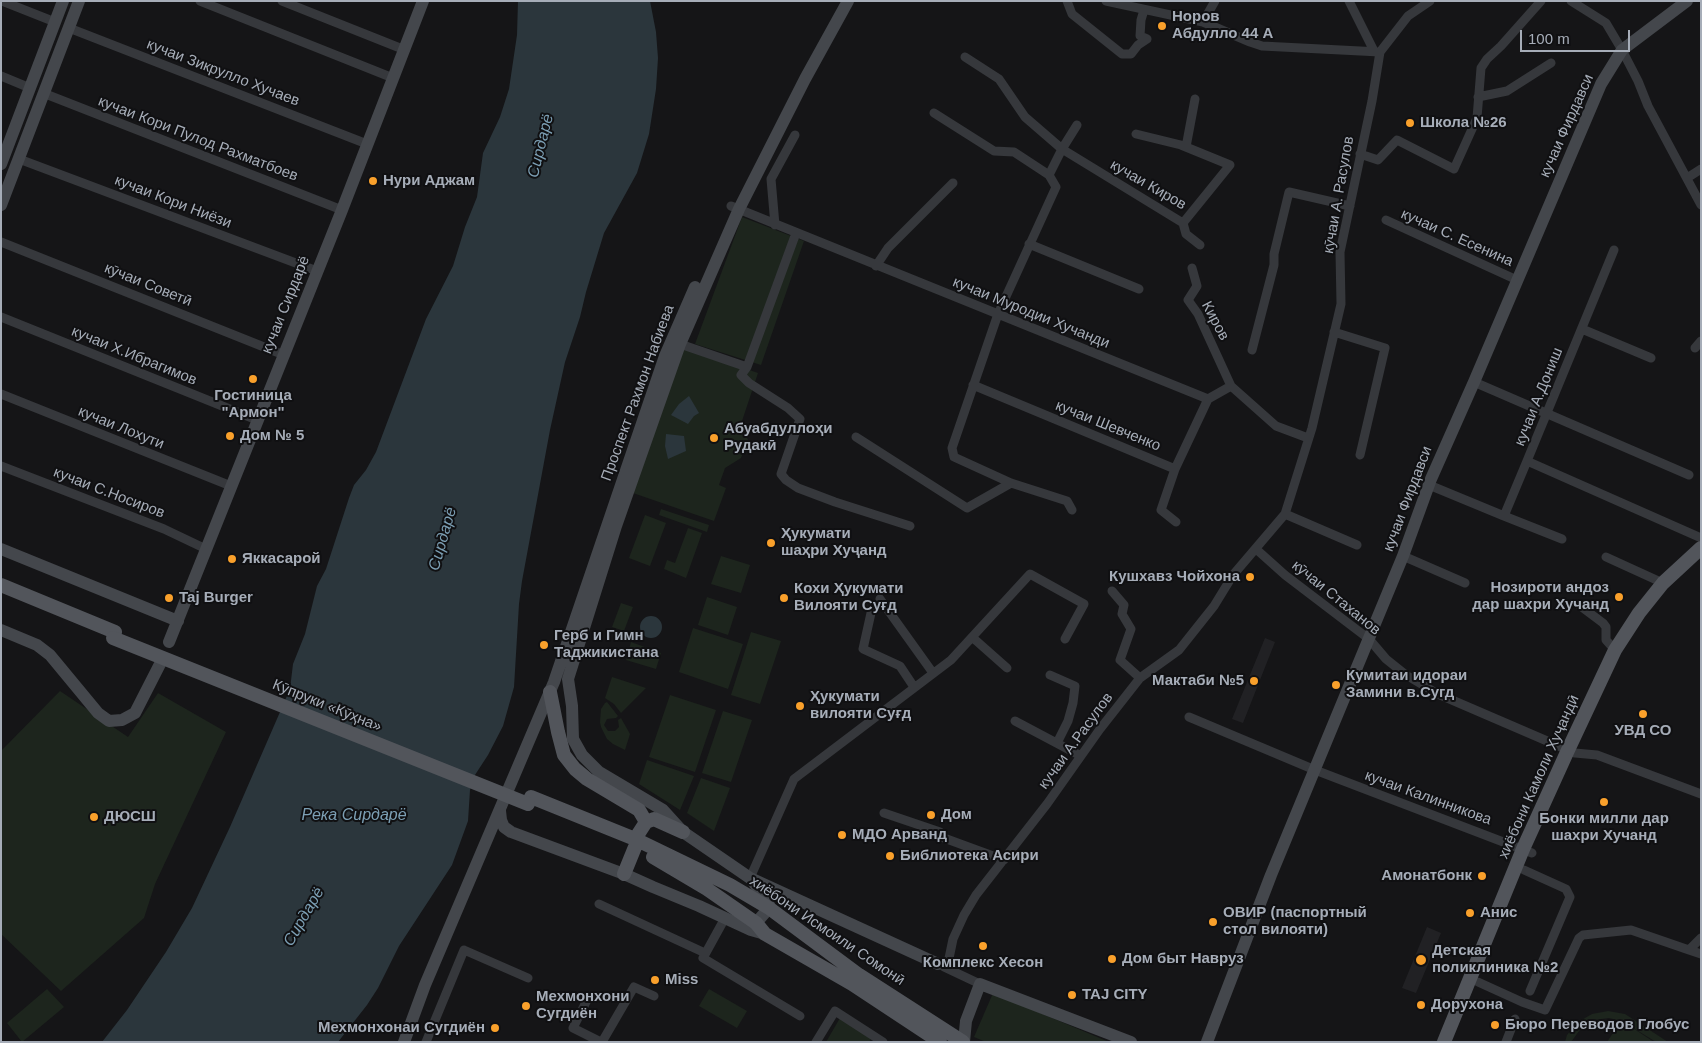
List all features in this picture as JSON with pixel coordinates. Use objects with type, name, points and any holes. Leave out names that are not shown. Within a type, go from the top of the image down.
[{"type":"main road","points":[[3,156],[63,1]]},
{"type":"main road","points":[[1,205],[79,1]]},
{"type":"main road","name":"кучаи Сирдарё","points":[[169,642],[342,210],[423,1]]},
{"type":"main road","name":"Проспект Рахмон Набиева","points":[[407,1041],[425,985],[550,692],[665,356],[735,208],[842,1]]},
{"type":"main road","name":"Проспект Рахмон Набиева","points":[[750,878],[683,832],[666,812],[599,772],[582,755],[573,739],[568,679],[616,526],[680,344],[718,256],[735,208],[848,1]]},
{"type":"main road","name":"кучаи Фирдавси","points":[[1207,1042],[1271,875],[1403,556],[1429,485],[1601,84],[1622,50],[1688,1]]},
{"type":"main road","name":"хиёбони Камоли Хуҷандӣ","points":[[1444,1042],[1615,650],[1639,613],[1663,583],[1701,548]]},
{"type":"main road","points":[[1,549],[178,621]]},
{"type":"main road","name":"хиёбони Камоли Хуҷандӣ","points":[[1571,751],[1620,654],[1646,612],[1668,585],[1701,556]]},
{"type":"main road","points":[[1,585],[114,635]]},
{"type":"main road","points":[[1,592],[114,635]]},
{"type":"main road","points":[[1,630],[37,645],[50,655],[98,713],[109,721],[122,720],[135,713],[160,664]]},
{"type":"main road","name":"Кӯпруки «Кӯҳна»","points":[[114,635],[636,843]]},
{"type":"main road","points":[[570,698],[550,692],[564,755],[574,769],[587,779],[639,810],[646,822]]},
{"type":"main road","points":[[500,811],[500,820],[504,827],[511,832],[624,874],[751,930],[766,934],[852,984],[937,1041]]},
{"type":"main road","points":[[624,874],[646,822],[657,819],[683,832]]},
{"type":"main road","points":[[481,856],[500,838],[511,832]]},
{"type":"main road","points":[[636,843],[756,923],[766,934]]},
{"type":"main road","name":"хиёбони Исмоили Сомонӣ","points":[[636,843],[730,885],[769,908],[859,975],[964,1042]]},
{"type":"main road","name":"хиёбони Камоли Хуҷандӣ","points":[[1454,1042],[1524,870],[1528,851]]},
{"type":"main road","points":[[750,878],[769,902],[769,908],[756,923]]},
{"type":"main road","points":[[750,878],[943,966]]},
{"type":"main road","points":[[964,1042],[966,1021],[980,984],[1132,1042]]},
{"type":"street","points":[[2,1],[55,22]]},
{"type":"street","points":[[200,1],[393,78]]},
{"type":"street","points":[[282,1],[404,50]]},
{"type":"street","points":[[1067,1],[1072,14],[1122,54],[1131,54],[1138,44],[1147,39],[1140,36],[1144,10]]},
{"type":"street","points":[[1106,1],[1203,22],[1262,46],[1377,52]]},
{"type":"street","points":[[1203,22],[1215,1]]},
{"type":"street","points":[[1349,1],[1377,52]]},
{"type":"street","name":"кӯчаи А. Расулов","points":[[1256,549],[1285,514],[1308,438],[1334,332],[1340,304],[1340,252],[1360,154],[1377,52],[1408,16],[1430,1]]},
{"type":"street","points":[[1360,154],[1378,160],[1397,140],[1454,169],[1477,118],[1480,68],[1541,1]]},
{"type":"street","points":[[1571,1],[1606,23],[1622,50],[1648,106],[1701,205]]},
{"type":"street","name":"кучаи Зикрулло Хучаев","points":[[69,28],[367,144]]},
{"type":"street","name":"кучаи Киров","points":[[965,57],[999,79],[1025,117],[1062,150],[1183,223],[1230,165],[1186,147]]},
{"type":"street","points":[[1478,97],[1507,91],[1551,63]]},
{"type":"street","points":[[1,76],[30,88]]},
{"type":"street","name":"кучаи Кори Пулод Рахматбоев","points":[[43,93],[342,210]]},
{"type":"street","points":[[1136,134],[1186,147],[1195,99]]},
{"type":"street","points":[[934,113],[994,151],[1014,152],[1049,175],[1056,188],[998,314],[952,448],[954,456],[1011,482],[1066,501],[1072,510]]},
{"type":"street","points":[[1049,175],[1077,125]]},
{"type":"street","points":[[775,225],[771,179],[795,135]]},
{"type":"street","name":"кучаи Кори Ниёзи","points":[[19,159],[317,271]]},
{"type":"street","points":[[1687,178],[1701,169]]},
{"type":"street","points":[[876,266],[888,248],[953,183]]},
{"type":"street","points":[[1252,350],[1274,264],[1274,254],[1289,192],[1350,206]]},
{"type":"street","name":"кучаи Муродии Хучанди","points":[[735,208],[1208,399]]},
{"type":"street","name":"кучаи С. Есенина","points":[[1386,220],[1518,280]]},
{"type":"street","points":[[1183,223],[1186,234],[1200,245]]},
{"type":"street","points":[[796,233],[747,367],[741,375],[749,384],[788,408],[800,419],[781,474],[786,480],[798,488],[835,502],[910,526]]},
{"type":"street","name":"кӯчаи Советӣ","points":[[1,242],[284,355]]},
{"type":"street","points":[[1030,244],[1139,289]]},
{"type":"street","name":"кучаи А.Дониш","points":[[1614,250],[1527,461],[1701,538]]},
{"type":"street","name":"Киров","points":[[1192,268],[1196,286],[1188,300],[1198,314],[1231,386]]},
{"type":"street","name":"кучаи Х.Ибрагимов","points":[[1,317],[257,420]]},
{"type":"street","points":[[1582,329],[1650,358]]},
{"type":"street","points":[[1334,332],[1385,348],[1360,455]]},
{"type":"street","points":[[680,344],[747,367]]},
{"type":"street","points":[[1474,382],[1546,415],[1689,475]]},
{"type":"street","name":"кучаи Шевченко","points":[[973,386],[1175,469]]},
{"type":"street","points":[[1176,522],[1161,510],[1175,469],[1208,399],[1231,386],[1276,426],[1308,438]]},
{"type":"street","name":"кучаи Лохути","points":[[1,394],[231,486]]},
{"type":"street","points":[[856,437],[967,508],[1011,482]]},
{"type":"street","points":[[1504,516],[1527,461]]},
{"type":"street","name":"кучаи С.Носиров","points":[[1,466],[164,529],[206,549]]},
{"type":"street","points":[[1429,485],[1562,539]]},
{"type":"street","points":[[1285,514],[1357,545]]},
{"type":"street","name":"кӯчаи Стаханов","points":[[1256,549],[1285,575],[1369,639],[1386,660],[1406,675],[1438,694],[1571,751],[1597,755],[1701,794]]},
{"type":"street","name":"кучаи А.Расулов","points":[[943,966],[964,915],[976,895],[1047,804],[1140,678],[1179,650],[1214,606],[1233,575],[1256,549]]},
{"type":"street","points":[[1403,556],[1465,583]]},
{"type":"street","points":[[1606,557],[1663,583]]},
{"type":"street","points":[[750,878],[794,779],[952,660],[1030,574],[1084,604],[1065,639]]},
{"type":"street","points":[[1112,591],[1124,605],[1122,614],[1131,629],[1120,660],[1140,678]]},
{"type":"street","points":[[880,599],[933,673]]},
{"type":"street","points":[[1580,605],[1603,623],[1606,627],[1606,640],[1615,650]]},
{"type":"street","points":[[871,613],[863,649],[900,666],[914,687]]},
{"type":"street","points":[[972,637],[1007,668]]},
{"type":"street","points":[[1050,675],[1075,686],[1074,703],[1068,721],[1057,743]]},
{"type":"street","name":"кучаи Калинникова","points":[[1189,717],[1315,770],[1528,851]]},
{"type":"street","points":[[1015,721],[1081,756]]},
{"type":"street","points":[[884,813],[940,832],[944,838],[1004,860]]},
{"type":"street","points":[[1524,870],[1566,889],[1570,897],[1530,992]]},
{"type":"street","points":[[599,904],[705,953]]},
{"type":"street","points":[[725,918],[703,958],[800,1016]]},
{"type":"street","points":[[1478,982],[1522,1002],[1546,1010],[1579,938],[1583,935],[1631,930],[1701,954]]},
{"type":"street","points":[[1689,950],[1701,938]]},
{"type":"street","points":[[426,1042],[464,950],[528,978]]},
{"type":"street","points":[[943,966],[980,984]]},
{"type":"street","points":[[589,996],[573,1028],[601,1042],[634,987],[654,996]]},
{"type":"street","points":[[816,1042],[836,1011],[884,1042]]},
{"type":"street","points":[[1506,1042],[1515,1019]]},
{"type":"shaded area","points":[[742,217],[804,241],[761,365],[695,344]]},
{"type":"shaded area","points":[[684,347],[758,373],[741,424],[748,440],[741,458],[725,468],[719,485],[726,488],[714,521],[633,493]]},
{"type":"shaded area","points":[[661,509],[709,525],[707,532],[659,515]]},
{"type":"shaded area","points":[[645,515],[666,523],[650,566],[629,558]]},
{"type":"shaded area","points":[[688,528],[702,533],[686,578],[664,569],[667,560],[675,563]]},
{"type":"shaded area","points":[[721,556],[750,565],[741,593],[711,584]]},
{"type":"shaded area","points":[[707,597],[737,607],[728,635],[698,625]]},
{"type":"shaded area","points":[[621,603],[633,607],[624,631],[612,627]]},
{"type":"shaded area","points":[[693,628],[743,644],[728,689],[679,672]]},
{"type":"shaded area","points":[[751,632],[781,641],[760,704],[731,695]]},
{"type":"shaded area","name":"Мактаби №5","points":[[1265,638],[1275,642],[1243,723],[1232,719]]},
{"type":"shaded area","points":[[631,642],[661,653],[656,669],[626,660]]},
{"type":"shaded area","points":[[612,677],[646,688],[621,713],[614,704],[605,698]]},
{"type":"shaded area","name":"ДЮСШ","points":[[60,691],[128,737],[158,693],[226,732],[155,884],[144,918],[61,991],[1,934],[1,751]]},
{"type":"shaded area","points":[[670,695],[716,710],[695,772],[649,757]]},
{"type":"shaded area","points":[[607,702],[618,716],[607,719],[604,725],[608,731],[615,731],[619,727],[618,720],[621,718],[630,734],[625,750],[607,739],[601,727],[601,709]]},
{"type":"shaded area","points":[[723,711],[752,720],[731,782],[702,773]]},
{"type":"shaded area","points":[[647,760],[694,776],[680,810],[639,784]]},
{"type":"shaded area","points":[[701,778],[730,788],[714,831],[687,813]]},
{"type":"shaded area","name":"Детская поликлиника №2","points":[[1427,927],[1441,933],[1416,993],[1402,988]]},
{"type":"shaded area","points":[[47,989],[64,1007],[22,1042],[7,1023]]},
{"type":"shaded area","points":[[709,989],[747,1011],[737,1028],[699,1006]]},
{"type":"shaded area","points":[[993,993],[1109,1042],[986,1042],[974,1037]]},
{"type":"shaded area","points":[[1608,1011],[1625,1014],[1668,1042],[1656,1042],[1622,1021],[1654,1042],[1607,1042],[1621,1021],[1609,1018],[1594,1020],[1582,1027],[1571,1042],[1565,1042],[1567,1035],[1578,1022],[1592,1014]]},
{"type":"shaded area","points":[[840,1018],[872,1037],[869,1042],[826,1042]]},
{"type":"water","name":"Река Сирдарё","points":[[518,1],[650,1],[656,32],[658,58],[656,89],[649,134],[637,173],[604,233],[565,362],[550,430],[522,581],[514,687],[503,726],[473,778],[470,790],[468,821],[452,865],[399,946],[378,988],[338,1042],[102,1042],[127,1010],[166,952],[192,908],[230,827],[290,689],[293,664],[305,634],[317,586],[326,569],[349,498],[354,485],[366,470],[376,452],[426,319],[453,266],[477,197],[483,153],[500,117],[509,89],[517,35]]},
{"type":"water","points":[[689,396],[699,413],[688,424],[671,415],[679,404]]},
{"type":"water","points":[[666,434],[684,436],[686,451],[668,459],[665,446]]},
{"type":"water","points":[[651,616],[659,619],[662,627],[659,635],[651,638],[643,635],[640,627],[643,619]]},
{"type":"place","name":"Норов Абдулло 44 А","points":[[1162,26]]},
{"type":"place","name":"Школа №26","points":[[1410,123]]},
{"type":"place","name":"Нури Аджам","points":[[373,181]]},
{"type":"place","name":"Гостиница \"Армон\"","points":[[253,379]]},
{"type":"place","name":"Дом № 5","points":[[230,436]]},
{"type":"place","name":"Абуабдуллоҳи Рудакӣ","points":[[714,438]]},
{"type":"place","name":"Ҳукумати шаҳри Хуҷанд","points":[[771,543]]},
{"type":"place","name":"Яккасарой","points":[[232,559]]},
{"type":"place","name":"Кушхавз Чойхона","points":[[1250,577]]},
{"type":"place","name":"Нозироти андоз дар шахри Хучанд","points":[[1619,597]]},
{"type":"place","name":"Taj Burger","points":[[169,598]]},
{"type":"place","name":"Кохи Ҳукумати Вилояти Суғд","points":[[784,598]]},
{"type":"place","name":"Герб и Гимн Таджикистана","points":[[544,645]]},
{"type":"place","name":"Мактаби №5","points":[[1254,681]]},
{"type":"place","name":"Кумитаи идораи Замини в.Сугд","points":[[1336,685]]},
{"type":"place","name":"Ҳукумати вилояти Суғд","points":[[800,706]]},
{"type":"place","name":"УВД СО","points":[[1643,714]]},
{"type":"place","name":"Бонки милли дар шахри Хучанд","points":[[1604,802]]},
{"type":"place","name":"Дом","points":[[931,815]]},
{"type":"place","name":"ДЮСШ","points":[[94,817]]},
{"type":"place","name":"МДО Арванд","points":[[842,835]]},
{"type":"place","name":"Библиотека Асири","points":[[890,856]]},
{"type":"place","name":"Амонатбонк","points":[[1482,876]]},
{"type":"place","name":"Анис","points":[[1470,913]]},
{"type":"place","name":"ОВИР (паспортный стол вилояти)","points":[[1213,922]]},
{"type":"place","name":"Комплекс Хесон","points":[[983,946]]},
{"type":"place","name":"Дом быт Навруз","points":[[1112,959]]},
{"type":"place","name":"Детская поликлиника №2","points":[[1421,960]]},
{"type":"place","name":"Miss","points":[[655,980]]},
{"type":"place","name":"TAJ CITY","points":[[1072,995]]},
{"type":"place","name":"Дорухона","points":[[1421,1005]]},
{"type":"place","name":"Мехмонхони Сугдиён","points":[[526,1006]]},
{"type":"place","name":"Бюро Переводов Глобус","points":[[1495,1025]]},
{"type":"place","name":"Мехмонхонаи Сугдиён","points":[[495,1028]]},
{"type":"water label","name":"Сирдарё","points":[[541,146]]},
{"type":"water label","name":"Сирдарё","points":[[443,539]]},
{"type":"water label","name":"Сирдарё","points":[[304,917]]}]
